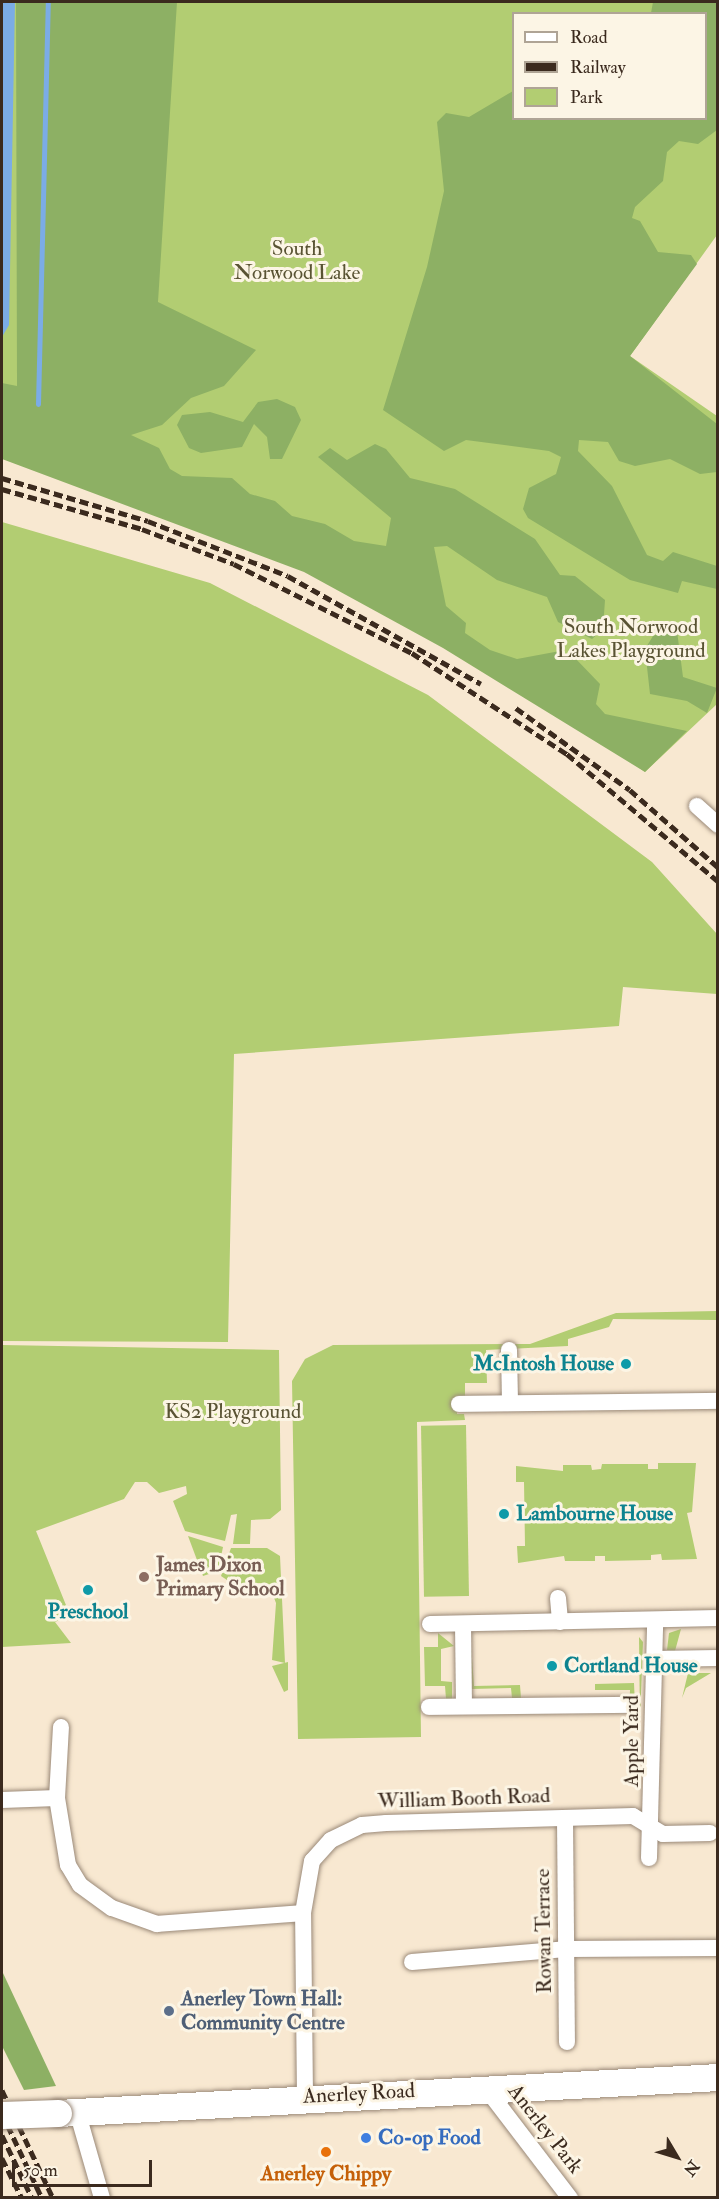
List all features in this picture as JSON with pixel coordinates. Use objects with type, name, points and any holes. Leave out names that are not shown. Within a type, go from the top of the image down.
[{"type":"main road","name":"Anerley Road","points":[[2,2115],[485,2087],[717,2077]]},
{"type":"street","points":[[697,806],[717,825]]},
{"type":"street","points":[[509,1350],[510,1403]]},
{"type":"street","points":[[459,1404],[717,1401]]},
{"type":"street","points":[[558,1598],[560,1622]]},
{"type":"street","points":[[430,1624],[717,1618]]},
{"type":"street","name":"Apple Yard","points":[[651,1823],[655,1621]]},
{"type":"street","points":[[463,1624],[464,1706]]},
{"type":"street","points":[[655,1659],[717,1658]]},
{"type":"street","name":"Apple Yard","points":[[429,1707],[628,1705]]},
{"type":"street","points":[[61,1727],[57,1798],[68,1865],[80,1885],[112,1908],[158,1924],[303,1913]]},
{"type":"street","points":[[2,1800],[57,1798]]},
{"type":"street","name":"William Booth Road","points":[[305,2097],[303,1913],[308,1874],[321,1848],[362,1825],[633,1816],[651,1823],[663,1834],[710,1833]]},
{"type":"street","name":"Rowan Terrace","points":[[565,1819],[568,1949],[567,2042]]},
{"type":"street","points":[[649,1858],[651,1823]]},
{"type":"street","points":[[412,1962],[568,1949],[717,1948]]},
{"type":"street","name":"Anerley Park","points":[[485,2087],[570,2198]]},
{"type":"street","points":[[67,2112],[102,2198]]},
{"type":"green space","name":"South Norwood Lake","points":[[2,2],[717,2],[717,235],[630,356],[717,416],[717,704],[645,772],[361,572],[2,454]]},
{"type":"green space","points":[[16,2],[177,2],[158,302],[256,350],[224,386],[191,398],[162,425],[131,435],[159,448],[170,469],[182,476],[232,478],[250,494],[275,501],[292,516],[325,524],[354,541],[386,546],[391,518],[318,457],[330,448],[347,460],[375,444],[386,449],[410,478],[455,489],[535,539],[560,575],[575,576],[605,600],[603,629],[592,639],[558,622],[547,597],[497,580],[447,546],[434,547],[446,606],[466,623],[465,633],[490,650],[517,659],[560,651],[575,658],[600,684],[596,704],[605,714],[687,731],[645,772],[443,648],[304,572],[2,459],[2,383],[17,386]]},
{"type":"green space","points":[[653,2],[717,2],[717,130],[698,144],[679,141],[667,152],[663,181],[635,207],[632,218],[640,221],[658,252],[691,255],[697,264],[630,356],[717,424],[717,472],[700,474],[670,459],[635,466],[619,461],[608,442],[579,440],[578,451],[612,486],[647,555],[663,561],[673,552],[717,566],[717,589],[682,581],[678,593],[630,580],[528,518],[523,509],[529,488],[556,474],[561,457],[549,451],[466,440],[444,451],[383,410],[427,267],[444,191],[437,122],[446,113],[469,117],[512,92],[512,120],[707,120],[707,12],[651,12]]},
{"type":"green space","points":[[277,399],[295,407],[301,420],[282,459],[270,459],[267,437],[254,424],[242,447],[201,453],[189,448],[177,425],[182,415],[210,412],[243,422],[258,402]]},
{"type":"green space","points":[[2,522],[210,583],[428,695],[652,862],[717,934],[717,994],[623,987],[619,1026],[234,1054],[228,1342],[2,1341]]},
{"type":"green space","points":[[668,630],[677,631],[683,677],[717,688],[707,713],[687,701],[650,694],[645,649],[653,636]]},
{"type":"green space","points":[[717,1311],[717,1320],[613,1319],[609,1327],[568,1339],[568,1346],[486,1350],[487,1383],[465,1383],[465,1396],[457,1396],[457,1414],[464,1414],[465,1420],[417,1422],[421,1737],[298,1739],[292,1381],[305,1359],[333,1345],[530,1344],[616,1313]]},
{"type":"green space","name":"KS2 Playground","points":[[2,1345],[279,1350],[281,1510],[270,1519],[251,1520],[250,1544],[233,1544],[237,1514],[231,1515],[225,1541],[185,1531],[173,1501],[187,1494],[186,1486],[159,1493],[147,1482],[135,1482],[124,1499],[36,1531],[70,1615],[55,1622],[71,1643],[2,1647]]},
{"type":"green space","points":[[466,1425],[469,1596],[424,1597],[421,1426]]},
{"type":"green space","points":[[658,1463],[696,1463],[692,1512],[687,1513],[697,1559],[662,1560],[661,1554],[651,1555],[651,1560],[605,1561],[605,1556],[595,1556],[595,1561],[565,1561],[564,1556],[518,1563],[517,1546],[525,1546],[524,1482],[516,1482],[516,1466],[563,1471],[563,1465],[591,1465],[592,1470],[601,1469],[602,1464],[648,1464],[648,1469],[658,1469]]},
{"type":"green space","points":[[188,1536],[223,1547],[218,1571],[203,1576]]},
{"type":"green space","points":[[231,1548],[267,1548],[280,1556],[285,1663],[272,1660],[276,1603],[271,1590],[260,1583],[233,1584],[221,1576]]},
{"type":"green space","points":[[681,1629],[675,1651],[667,1650],[669,1633]]},
{"type":"green space","points":[[438,1633],[454,1646],[441,1649],[441,1681],[452,1682],[452,1699],[446,1699],[445,1686],[425,1686],[424,1647],[438,1647]]},
{"type":"green space","points":[[639,1637],[643,1642],[640,1720]]},
{"type":"green space","points":[[471,1644],[474,1686],[520,1685],[521,1698],[512,1698],[511,1688],[472,1689]]},
{"type":"green space","points":[[288,1662],[288,1690],[284,1692],[272,1666]]},
{"type":"green space","points":[[688,1673],[711,1673],[686,1688],[682,1698]]},
{"type":"green space","points":[[634,1683],[636,1730],[628,1730],[630,1690],[595,1690],[595,1684]]},
{"type":"green space","points":[[2,1971],[56,2086],[24,2090],[2,2046]]},
{"type":"water","points":[[2,2],[15,2],[9,325],[2,337]]},
{"type":"waterway","points":[[38,404],[48,2]]},
{"type":"railway","points":[[2,478],[148,521],[288,576],[481,684]]},
{"type":"railway","points":[[2,489],[142,529],[234,564],[412,653],[567,754],[718,881]]},
{"type":"railway","points":[[516,708],[630,790],[718,867]]},
{"type":"railway","points":[[2,2090],[53,2198]]},
{"type":"railway","points":[[2,2113],[42,2198]]},
{"type":"railway","points":[[2,2135],[32,2198]]},
{"type":"railway","points":[[2,2158],[22,2198]]},
{"type":"place","name":"McIntosh House","points":[[626,1364]]},
{"type":"place","name":"Lambourne House","points":[[504,1514]]},
{"type":"place","name":"James Dixon Primary School","points":[[144,1577]]},
{"type":"place","name":"Preschool","points":[[88,1590]]},
{"type":"place","name":"Cortland House","points":[[552,1666]]},
{"type":"place","name":"Anerley Town Hall: Community Centre","points":[[169,2011]]},
{"type":"place","name":"Co-op Food","points":[[366,2138]]},
{"type":"place","name":"Anerley Chippy","points":[[326,2152]]},
{"type":"park label","name":"South Norwood Lakes Playground","points":[[631,639]]}]
